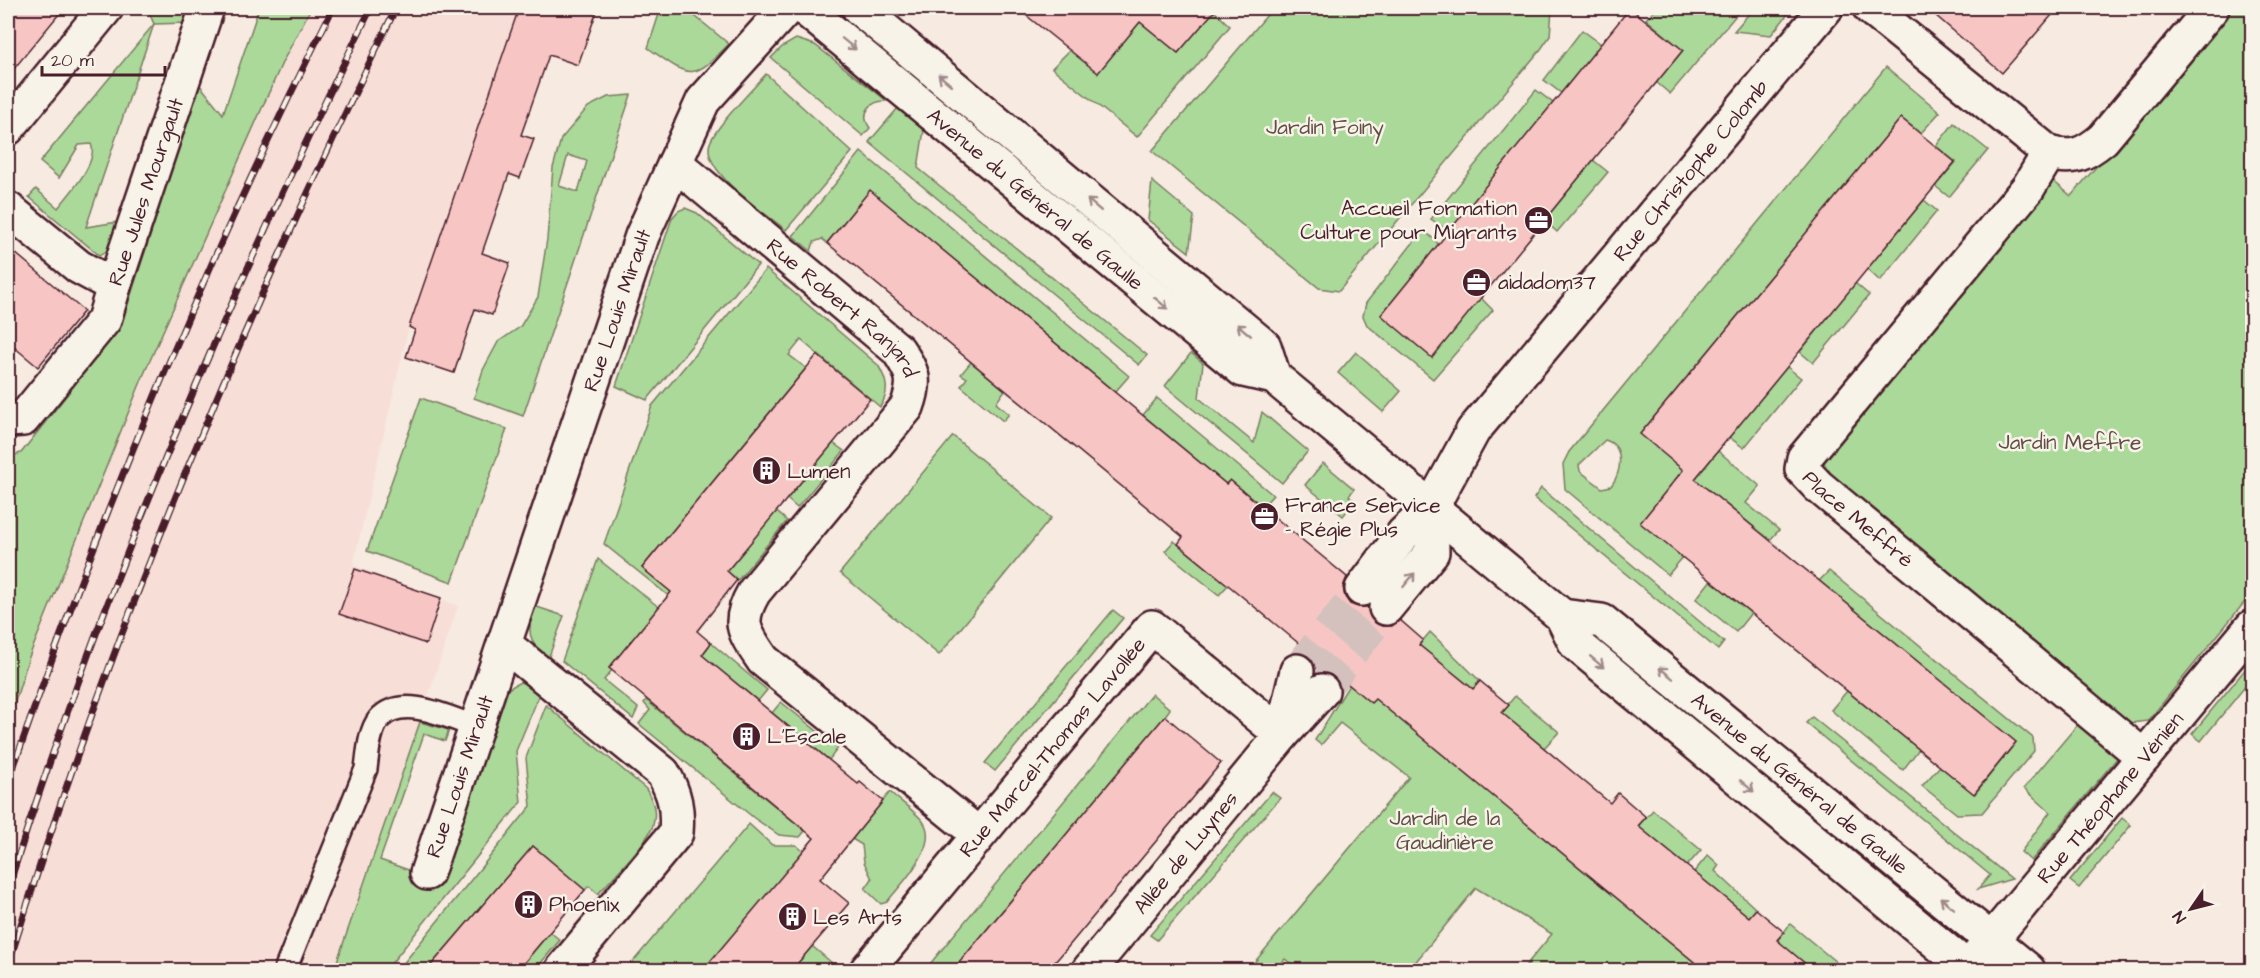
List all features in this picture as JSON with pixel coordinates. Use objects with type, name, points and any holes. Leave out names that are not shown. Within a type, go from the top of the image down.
[{"type":"street","points":[[8,128],[105,8]]},
{"type":"street","name":"Rue Jules Mourgault","points":[[8,209],[79,267],[114,286],[207,8]]},
{"type":"street","name":"Rue Louis Mirault","points":[[427,873],[642,236],[703,101],[787,8]]},
{"type":"street","name":"Avenue du Général de Gaulle","points":[[804,8],[1243,370],[1274,378],[1562,616],[1576,644],[1969,969]]},
{"type":"street","name":"Avenue du Général de Gaulle","points":[[859,8],[1264,346],[1274,378]]},
{"type":"street","name":"Rue Christophe Colomb","points":[[1431,508],[1473,431],[1826,8]]},
{"type":"street","points":[[1870,8],[2049,153],[2065,158],[2085,154],[2103,139],[2212,8]]},
{"type":"street","name":"Place Meffré","points":[[2049,153],[2028,188],[1804,458],[1802,469],[1818,486],[2144,757]]},
{"type":"street","name":"Rue Robert Ranjard","points":[[675,163],[898,350],[913,373],[913,392],[907,407],[754,592],[742,618],[746,635],[763,660],[978,834]]},
{"type":"street","points":[[8,420],[23,419],[104,320],[114,286]]},
{"type":"street","points":[[1374,599],[1404,533],[1431,508]]},
{"type":"street","name":"Avenue du Général de Gaulle","points":[[1562,616],[1602,621],[2028,970]]},
{"type":"street","name":"Rue Marcel-Thomas Lavollée","points":[[867,970],[1152,627],[1282,735]]},
{"type":"street","name":"Rue Théophane Vénien","points":[[1969,969],[2253,627]]},
{"type":"street","points":[[504,644],[656,765],[674,792],[678,813],[675,833],[562,970]]},
{"type":"street","name":"Allée de Luynes","points":[[1089,970],[1282,735],[1310,681]]},
{"type":"lane","points":[[285,970],[366,769],[372,735],[379,719],[395,710],[415,707],[476,727]]},
{"type":"shaded area","points":[[311,8],[519,8],[409,327],[353,565],[458,606],[338,970],[8,970],[8,721],[25,666],[144,374],[282,63]]},
{"type":"green space","points":[[147,8],[183,8],[190,13],[187,23],[154,24]]},
{"type":"green space","points":[[259,8],[311,8],[282,63],[144,374],[29,657],[8,724],[8,457],[21,453],[121,326],[199,84],[223,114]]},
{"type":"green space","points":[[661,8],[685,8],[729,44],[698,70],[690,72],[682,70],[648,48]]},
{"type":"green space","name":"Jardin Foiny","points":[[1273,8],[1552,9],[1550,36],[1541,49],[1339,291],[1319,288],[1152,151]]},
{"type":"green space","points":[[1656,8],[1742,8],[1670,94],[1656,82],[1683,50],[1646,19]]},
{"type":"green space","points":[[1754,8],[1793,8],[1771,35],[1734,31]]},
{"type":"green space","name":"Jardin Meffre","points":[[2233,8],[2252,8],[2252,593],[2148,721],[2122,724],[1836,483],[1824,463],[1825,453],[2051,179],[2071,196]]},
{"type":"green space","points":[[1214,11],[1230,26],[1137,137],[1052,68],[1070,50],[1098,72],[1140,22],[1178,53]]},
{"type":"green space","points":[[154,24],[86,227],[118,222],[110,250],[99,255],[29,197],[36,189],[58,208],[75,186],[91,160],[91,144],[79,145],[59,178],[40,162]]},
{"type":"green space","points":[[1582,30],[1601,44],[1561,93],[1544,80]]},
{"type":"green space","points":[[796,39],[815,45],[887,101],[881,101],[868,108],[866,117],[870,128],[863,136],[771,58],[782,47]]},
{"type":"green space","points":[[1886,67],[1940,112],[1921,133],[1901,118],[1641,434],[1683,470],[1641,523],[1683,557],[1668,575],[1565,489],[1563,464],[1569,452]],"holes":[[[1605,440],[1612,443],[1619,454],[1619,467],[1611,486],[1602,488],[1580,471],[1579,465]]]},
{"type":"green space","points":[[766,74],[852,152],[786,230],[724,179],[710,154],[710,143],[719,127]]},
{"type":"green space","points":[[1536,90],[1553,103],[1449,232],[1431,219]]},
{"type":"green space","points":[[631,95],[523,416],[474,398],[483,370],[498,342],[520,327],[538,297],[547,239],[553,168],[561,139],[588,107],[608,97]],"holes":[[[568,155],[587,161],[578,192],[559,186]]]},
{"type":"green space","points":[[898,108],[924,130],[918,168],[1147,355],[1139,365],[869,142]]},
{"type":"green space","points":[[1954,123],[1988,150],[1949,197],[1935,186],[1956,162],[1936,146]]},
{"type":"green space","points":[[861,152],[1129,376],[1115,392],[870,191],[827,243],[822,239],[814,242],[811,251],[793,236]]},
{"type":"green space","points":[[1593,160],[1608,172],[1557,232],[1544,220]]},
{"type":"green space","points":[[1152,181],[1194,216],[1189,252],[1148,220]]},
{"type":"green space","points":[[1924,200],[1937,211],[1880,281],[1867,269]]},
{"type":"green space","points":[[685,208],[697,213],[758,265],[647,400],[616,386],[672,218],[678,211]]},
{"type":"green space","points":[[1423,230],[1442,248],[1483,301],[1493,310],[1433,379],[1367,325],[1363,316],[1366,303]]},
{"type":"green space","points":[[766,269],[878,365],[884,376],[885,396],[880,407],[801,340],[789,355],[806,368],[642,568],[672,593],[670,597],[604,544],[652,406]]},
{"type":"green space","points":[[1855,283],[1869,295],[1813,363],[1800,352]]},
{"type":"green space","points":[[1356,352],[1401,391],[1383,412],[1338,373]]},
{"type":"green space","points":[[1191,353],[1203,363],[1199,398],[1254,443],[1262,412],[1308,451],[1282,483],[1165,386]]},
{"type":"green space","points":[[971,362],[1005,390],[996,403],[1009,414],[1003,421],[961,386],[967,378],[961,374]]},
{"type":"green space","points":[[1787,367],[1801,378],[1744,448],[1729,437]]},
{"type":"green space","points":[[421,398],[507,429],[452,582],[367,551]]},
{"type":"green space","points":[[1157,398],[1273,495],[1262,507],[1230,480],[1226,484],[1143,415]]},
{"type":"green space","points":[[953,436],[1051,518],[939,655],[840,573]]},
{"type":"green space","points":[[833,443],[844,451],[797,508],[787,499]]},
{"type":"green space","points":[[1718,451],[1760,486],[1746,503],[1779,530],[1770,540],[1695,479]]},
{"type":"green space","points":[[1323,463],[1354,489],[1349,496],[1355,501],[1343,516],[1305,485]]},
{"type":"green space","points":[[1541,488],[1724,642],[1718,650],[1534,498]]},
{"type":"green space","points":[[776,511],[787,521],[738,580],[727,571]]},
{"type":"green space","points":[[1174,541],[1228,585],[1219,595],[1165,551]]},
{"type":"green space","points":[[598,559],[660,608],[609,668],[612,670],[604,680],[638,708],[633,719],[562,661]]},
{"type":"green space","points":[[1829,571],[2033,738],[2034,751],[1982,813],[1957,814],[1922,786],[1940,766],[1975,794],[2016,742],[1819,581]]},
{"type":"green space","points":[[1711,580],[1751,613],[1736,632],[1696,599]]},
{"type":"green space","points":[[534,606],[564,616],[548,659],[536,647],[530,635]]},
{"type":"green space","points":[[1113,610],[1123,618],[995,771],[985,763]]},
{"type":"green space","points":[[1430,632],[1480,681],[1473,689],[1419,645]]},
{"type":"green space","points":[[711,643],[767,690],[758,701],[702,655]]},
{"type":"green space","points":[[2252,661],[2252,678],[2201,741],[2192,734]]},
{"type":"green space","points":[[520,682],[530,685],[540,693],[516,751],[521,802],[386,970],[334,970],[420,722],[449,730],[445,741],[424,734],[380,860],[440,881],[506,690]]},
{"type":"green space","name":"Jardin de la Gaudinière","points":[[1349,685],[1375,698],[1704,970],[1522,970],[1552,934],[1476,888],[1409,970],[1299,970],[1285,959],[1276,970],[1248,970],[1409,777],[1340,723],[1321,745],[1315,740]]},
{"type":"green space","points":[[1847,691],[1919,749],[1903,770],[1831,710]]},
{"type":"green space","points":[[1152,694],[1170,709],[1165,716],[953,970],[925,970]]},
{"type":"green space","points":[[1515,696],[1559,732],[1544,748],[1501,713]]},
{"type":"green space","points":[[646,700],[805,831],[800,837],[779,835],[754,818],[639,724],[650,710],[644,703]]},
{"type":"green space","points":[[781,702],[838,748],[829,760],[772,713]]},
{"type":"green space","points":[[546,705],[646,789],[654,811],[650,832],[598,894],[589,886],[585,890],[533,846],[427,970],[398,970],[531,806],[526,758]]},
{"type":"green space","points":[[1812,717],[2012,879],[1978,889],[1990,875],[1806,723]]},
{"type":"green space","points":[[2079,723],[2119,756],[2031,861],[2021,852],[2050,812],[2024,788]]},
{"type":"green space","points":[[890,792],[922,820],[927,830],[927,840],[910,874],[887,902],[881,904],[865,889],[872,879],[864,862],[862,845],[852,839]]},
{"type":"green space","points":[[1272,792],[1280,798],[1157,940],[1150,935]]},
{"type":"green space","points":[[1653,810],[1701,850],[1687,866],[1638,826]]},
{"type":"green space","points":[[2122,818],[2131,825],[2079,888],[2070,881]]},
{"type":"green space","points":[[749,824],[772,845],[796,845],[804,852],[703,970],[626,970]]},
{"type":"green space","points":[[1708,855],[1719,865],[1715,871],[1756,909],[1749,917],[1694,872]]},
{"type":"green space","points":[[1790,924],[1836,962],[1830,970],[1813,970],[1777,941]]},
{"type":"green space","points":[[550,932],[560,940],[535,970],[518,970]]},
{"type":"green space","points":[[812,946],[832,963],[826,970],[792,970]]},
{"type":"building","points":[[8,8],[64,8],[8,76]]},
{"type":"building","points":[[519,8],[598,8],[578,65],[549,55],[521,135],[534,139],[520,178],[509,174],[482,253],[510,263],[492,315],[475,309],[454,373],[406,357],[415,330],[409,327]]},
{"type":"building","points":[[1017,8],[1217,8],[1178,53],[1140,22],[1098,73]]},
{"type":"building","points":[[1630,8],[1683,50],[1432,358],[1381,315]]},
{"type":"building","points":[[1927,8],[2058,8],[2002,73]]},
{"type":"building","points":[[1901,118],[1955,162],[1695,479],[2016,742],[1974,794],[1640,523],[1683,470],[1640,434]]},
{"type":"building","points":[[870,190],[1226,484],[1230,480],[1347,577],[1343,587],[1345,597],[1350,604],[1368,607],[1374,622],[1382,626],[1392,626],[1400,620],[1423,640],[1419,645],[1473,689],[1480,681],[1509,705],[1502,713],[1610,803],[1618,793],[1646,817],[1638,826],[1749,917],[1756,909],[1784,932],[1777,940],[1813,970],[1704,970],[1375,699],[1371,703],[1178,544],[1183,537],[827,243]]},
{"type":"building","points":[[8,247],[84,311],[38,367],[8,342]]},
{"type":"building","points":[[817,355],[870,399],[727,571],[737,580],[697,631],[711,643],[702,655],[858,784],[860,782],[883,801],[820,879],[849,903],[792,970],[703,970],[814,838],[609,668],[671,592],[642,568]]},
{"type":"building","points":[[355,569],[441,598],[426,644],[339,614]]},
{"type":"building","points":[[1165,716],[1221,763],[1068,947],[1048,970],[953,970]]},
{"type":"building","name":"Phoenix","points":[[533,846],[585,890],[518,970],[427,970]]},
{"type":"tunnel","points":[[1297,671],[1362,589]]},
{"type":"tunnel","points":[[1322,691],[1386,608]]},
{"type":"railway","points":[[8,783],[79,585],[157,390],[242,197],[333,8]]},
{"type":"railway","points":[[8,888],[85,662],[173,441],[268,223],[371,8]]},
{"type":"railway","points":[[8,966],[47,843],[90,720],[183,479],[285,242],[396,8]]},
{"type":"place","name":"Accueil Formation Culture pour Migrants","points":[[1538,220]]},
{"type":"place","name":"aidadom37","points":[[1477,282]]},
{"type":"place","name":"Lumen","points":[[766,471]]},
{"type":"place","name":"France Service - Régie Plus","points":[[1264,517]]},
{"type":"place","name":"L'Escale","points":[[746,736]]},
{"type":"place","name":"Phoenix","points":[[528,904]]},
{"type":"place","name":"Les Arts","points":[[792,917]]}]
